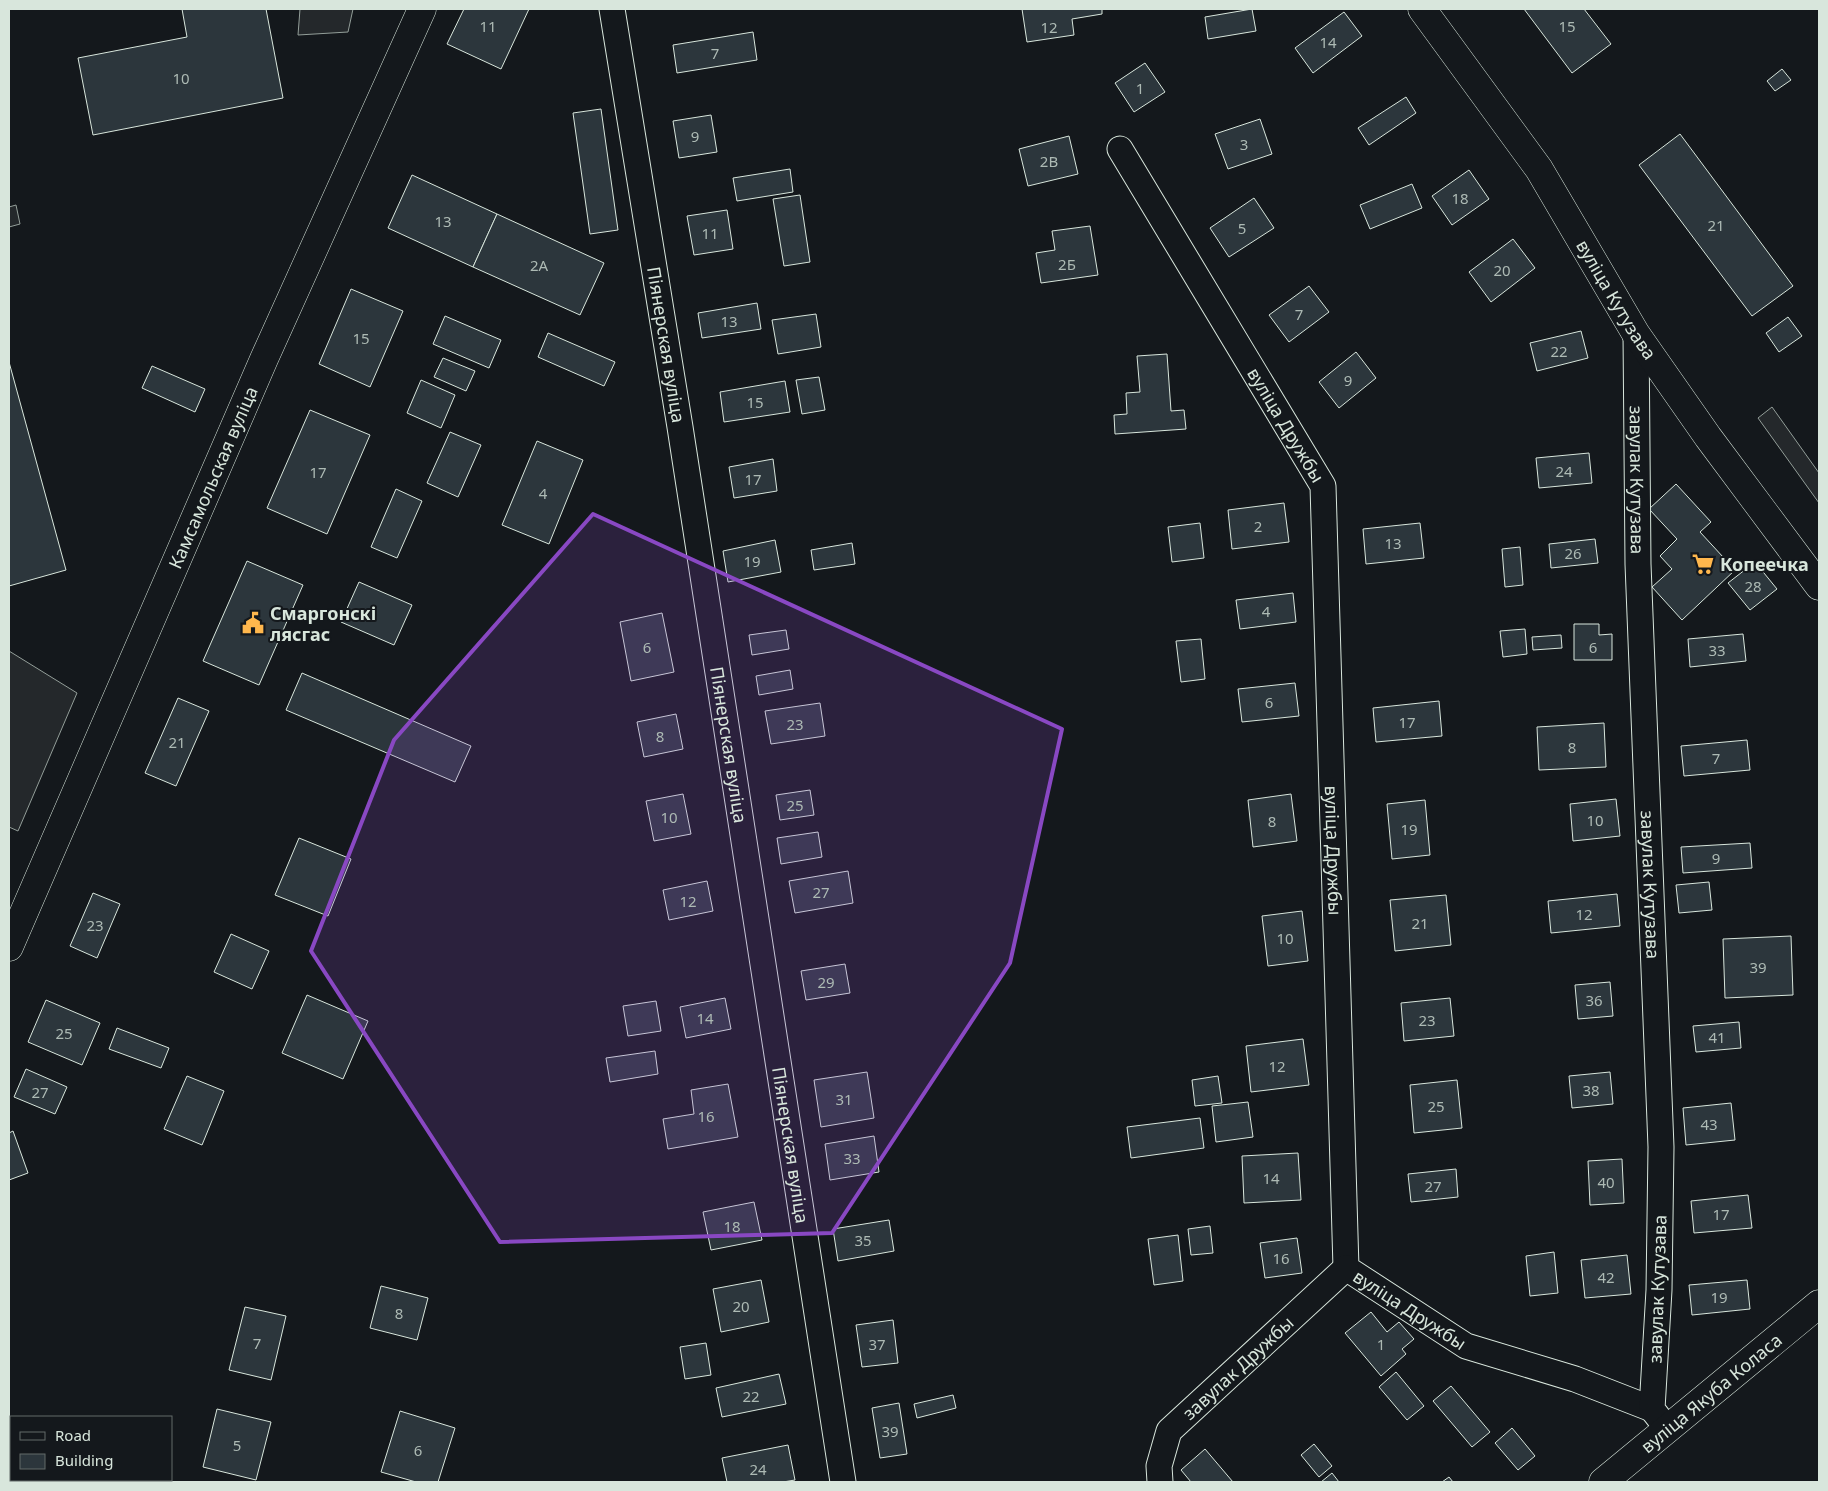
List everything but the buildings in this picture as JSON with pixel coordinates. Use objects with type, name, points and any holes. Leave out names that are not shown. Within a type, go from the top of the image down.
[{"type":"main road","name":"Камсамольская вуліца","points":[[9,947],[264,359],[422,9]]},
{"type":"main road","name":"вуліца Кутузава","points":[[1422,9],[1539,168],[1636,334],[1708,437],[1819,586]]},
{"type":"main road","name":"вуліца Якуба Коласа","points":[[1603,1482],[1660,1419],[1819,1304]]},
{"type":"street","name":"Піянерская вуліца","points":[[612,9],[680,427],[843,1482]]},
{"type":"street","name":"вуліца Дружбы","points":[[1120,149],[1323,486],[1346,1268],[1466,1346],[1574,1379],[1660,1419]]},
{"type":"street","name":"завулак Кутузава","points":[[1636,334],[1638,564],[1660,1147],[1660,1419]]},
{"type":"street","name":"завулак Дружбы","points":[[1160,1482],[1159,1466],[1169,1432],[1346,1268]]},
{"type":"highlighted area","points":[[593,514],[1062,729],[1010,963],[832,1233],[500,1242],[311,951],[394,740]]},
{"type":"shaded area","points":[[300,9],[353,9],[348,32],[298,35]]},
{"type":"shaded area","points":[[16,205],[20,224],[9,227],[9,207]]},
{"type":"shaded area","points":[[1772,407],[1819,473],[1819,503],[1758,418]]},
{"type":"shaded area","points":[[9,651],[77,693],[18,831],[9,827]]},
{"type":"place","name":"Копеечка","points":[[1703,564]]},
{"type":"place","name":"Смаргонскі лясгас","points":[[253,623]]}]
